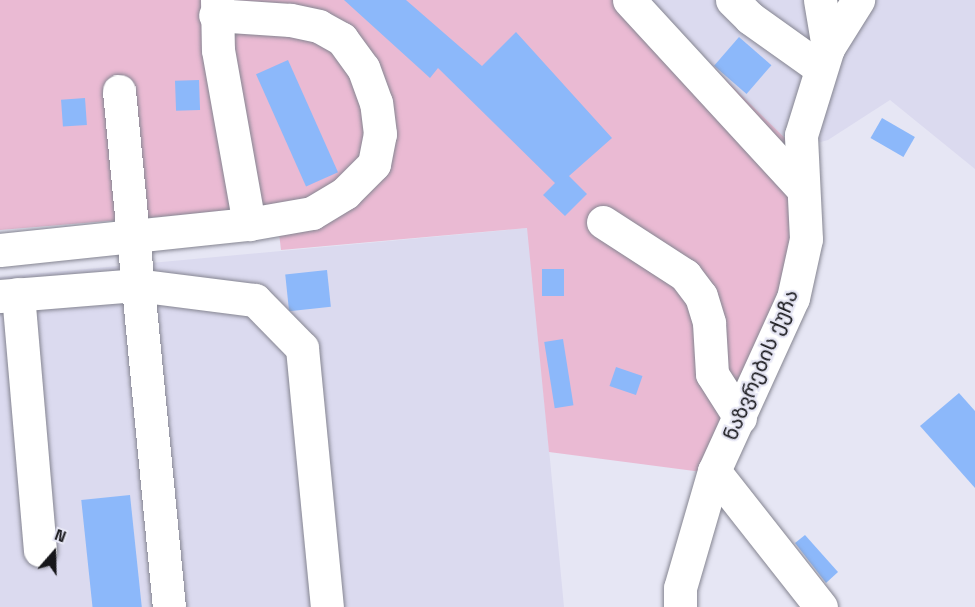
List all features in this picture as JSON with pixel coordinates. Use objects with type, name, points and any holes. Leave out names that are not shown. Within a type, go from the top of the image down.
[{"type":"street","points":[[629,0],[803,189]]},
{"type":"street","points":[[732,0],[750,18],[824,58]]},
{"type":"street","name":"ნაზვრების ქუჩა","points":[[820,0],[824,58]]},
{"type":"street","name":"ნაზვრების ქუჩა","points":[[680,607],[680,588],[714,471],[741,418],[793,298],[806,239],[801,135],[824,58],[858,0]]},
{"type":"street","points":[[0,250],[131,238],[249,224],[312,213],[345,193],[374,164],[380,134],[376,103],[363,68],[342,39],[319,26],[216,8],[249,224]]},
{"type":"street","points":[[119,91],[131,238],[169,607]]},
{"type":"street","points":[[603,222],[685,275],[701,296],[709,323],[712,374],[741,418]]},
{"type":"street","points":[[40,550],[9,295],[136,285],[255,300],[302,348],[327,607]]},
{"type":"street","points":[[714,471],[821,607]]},
{"type":"shaded area","points":[[0,0],[645,0],[796,149],[797,246],[702,472],[549,452],[527,228],[281,250],[276,207],[0,230]]},
{"type":"shaded area","points":[[645,0],[975,0],[975,169],[890,100],[828,140],[796,149]]},
{"type":"shaded area","points":[[528,228],[564,607],[0,607],[0,277]]},
{"type":"building","points":[[344,0],[406,0],[482,66],[516,32],[612,138],[569,176],[587,194],[565,216],[543,195],[555,183],[438,68],[430,78]]},
{"type":"building","points":[[739,37],[771,65],[747,94],[714,66]]},
{"type":"building","points":[[288,60],[338,172],[306,187],[256,74]]},
{"type":"building","points":[[199,80],[200,110],[176,111],[175,81]]},
{"type":"building","points":[[85,98],[87,125],[63,127],[61,100]]},
{"type":"building","points":[[882,118],[915,137],[903,157],[870,138]]},
{"type":"building","points":[[542,269],[564,269],[564,296],[542,296]]},
{"type":"building","points":[[327,270],[331,307],[289,311],[285,274]]},
{"type":"building","points":[[563,339],[573,405],[555,408],[544,342]]},
{"type":"building","points":[[616,367],[642,376],[636,395],[609,386]]},
{"type":"building","points":[[959,393],[975,411],[975,488],[920,426]]},
{"type":"building","points":[[130,495],[142,607],[93,607],[81,500]]},
{"type":"building","points":[[805,535],[838,572],[826,583],[795,543]]}]
